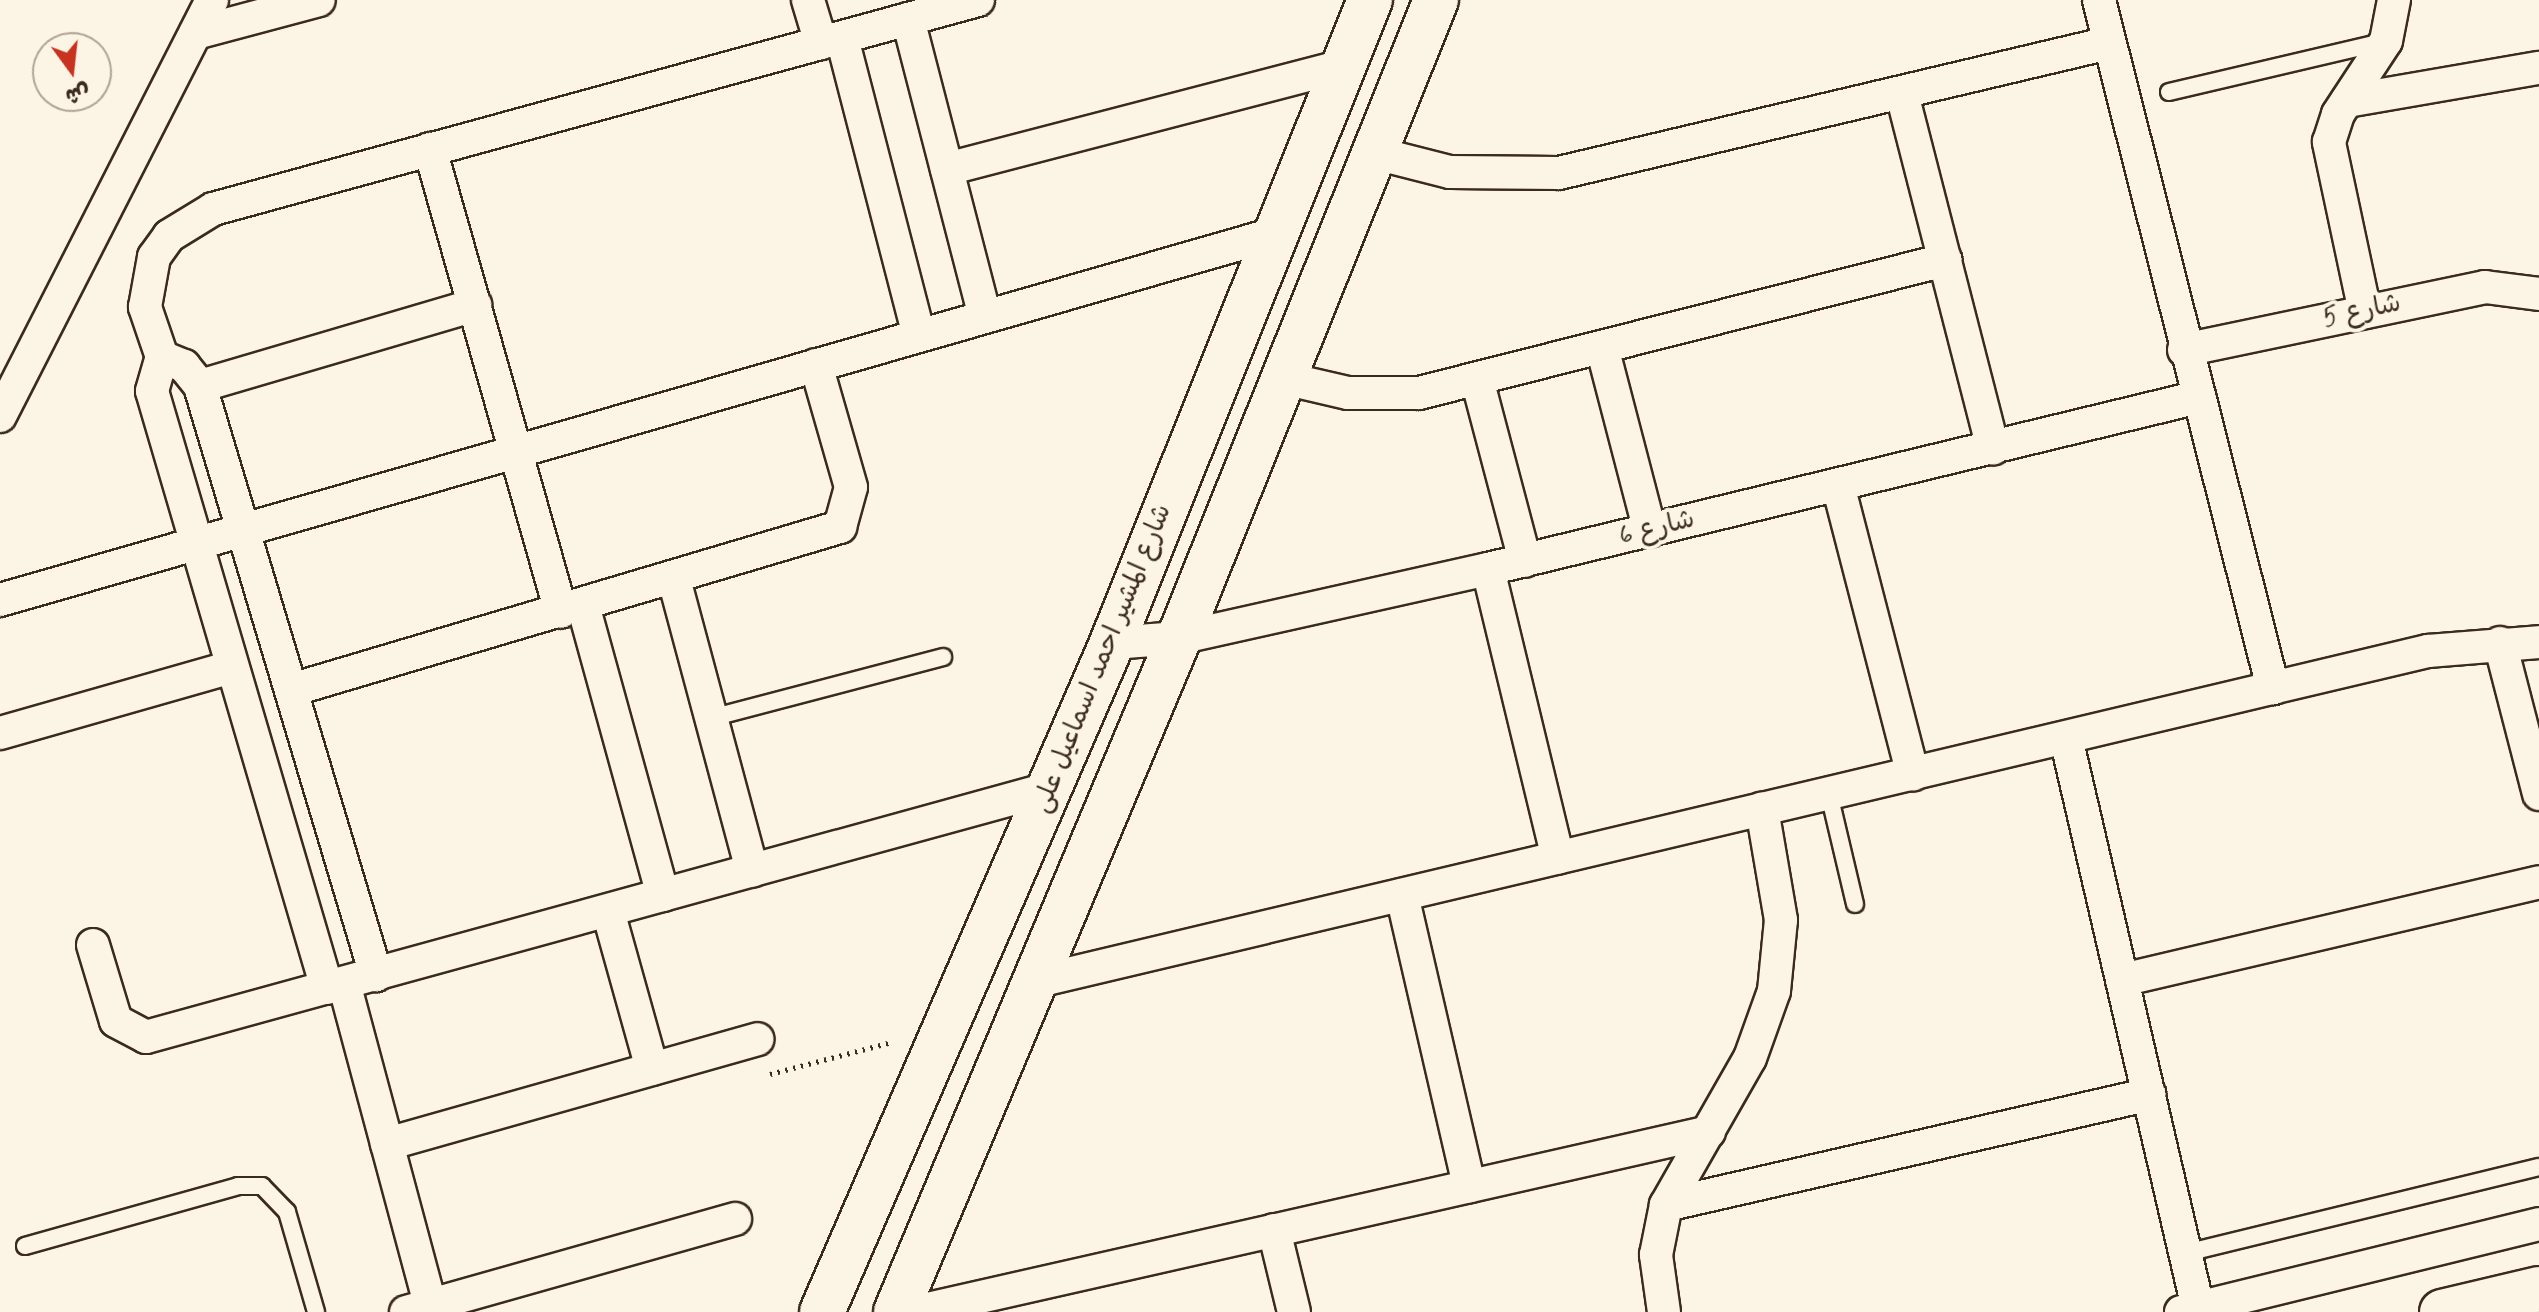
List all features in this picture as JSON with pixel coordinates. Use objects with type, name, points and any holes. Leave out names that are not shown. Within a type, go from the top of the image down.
[{"type":"main road","name":"شارع المشير احمد اسماعيل على","points":[[822,1312],[1112,643],[1370,0]]},
{"type":"main road","points":[[896,1312],[1179,638],[1436,0]]},
{"type":"main road","points":[[2442,1312],[2539,1289]]},
{"type":"street","points":[[0,416],[212,0]]},
{"type":"street","points":[[196,33],[319,0]]},
{"type":"street","points":[[808,0],[831,40],[919,335]]},
{"type":"street","points":[[735,1219],[487,1301],[418,1309],[387,1144],[231,667],[152,391],[162,357],[145,307],[147,281],[154,257],[189,219],[430,149],[978,0]]},
{"type":"street","points":[[2099,0],[2184,350],[2199,397],[2273,688]]},
{"type":"street","points":[[2365,312],[2328,157],[2332,128],[2386,41],[2394,0]]},
{"type":"street","points":[[908,19],[985,316]]},
{"type":"street","points":[[1375,153],[1450,172],[1559,173],[2109,43]]},
{"type":"street","points":[[947,169],[1342,66]]},
{"type":"street","points":[[2347,101],[2539,68]]},
{"type":"street","points":[[1902,94],[1993,448]]},
{"type":"street","points":[[430,149],[515,450],[572,608],[663,895]]},
{"type":"street","points":[[0,600],[196,541],[1274,234]]},
{"type":"street","points":[[1283,378],[1372,396],[1477,379],[1945,260]]},
{"type":"street","name":"شارع 5","points":[[2184,350],[2498,285],[2539,294]]},
{"type":"street","points":[[200,386],[475,305]]},
{"type":"street","points":[[1602,347],[1650,531]]},
{"type":"street","points":[[162,357],[184,366],[200,386],[376,975]]},
{"type":"street","points":[[291,690],[827,535],[849,515],[851,487],[816,365]]},
{"type":"street","points":[[1477,379],[1525,561]]},
{"type":"street","name":"شارع 6","points":[[1112,643],[1179,638],[1525,561],[2199,397]]},
{"type":"street","points":[[1838,485],[1913,774]]},
{"type":"street","points":[[1488,569],[1558,858]]},
{"type":"street","points":[[674,579],[752,871]]},
{"type":"street","points":[[1034,982],[2428,651],[2539,642]]},
{"type":"street","points":[[2500,643],[2539,794]]},
{"type":"street","points":[[0,733],[231,667]]},
{"type":"street","points":[[2066,738],[2186,1253],[2190,1310],[2539,1224]]},
{"type":"street","points":[[93,945],[116,1021],[134,1035],[336,986],[1051,788]]},
{"type":"street","points":[[1664,1312],[1656,1255],[1666,1205],[1709,1132],[1763,1025],[1780,956],[1778,885],[1762,809]]},
{"type":"street","points":[[2122,980],[2539,882]]},
{"type":"street","points":[[1402,895],[1469,1186]]},
{"type":"street","points":[[608,911],[652,1069]]},
{"type":"street","points":[[387,1144],[757,1039]]},
{"type":"street","points":[[1666,1205],[2149,1094]]},
{"type":"street","points":[[914,1312],[1709,1132]]},
{"type":"street","points":[[1274,1230],[1294,1312]]},
{"type":"lane","points":[[2169,92],[2386,41]]},
{"type":"lane","points":[[711,718],[943,657]]},
{"type":"lane","points":[[1829,794],[1855,904]]},
{"type":"lane","points":[[2186,1253],[2539,1167]]},
{"type":"lane","points":[[25,1246],[238,1186],[262,1186],[287,1212],[316,1312]]},
{"type":"path","points":[[702,1055],[726,1069],[781,1074],[947,1027]]}]
